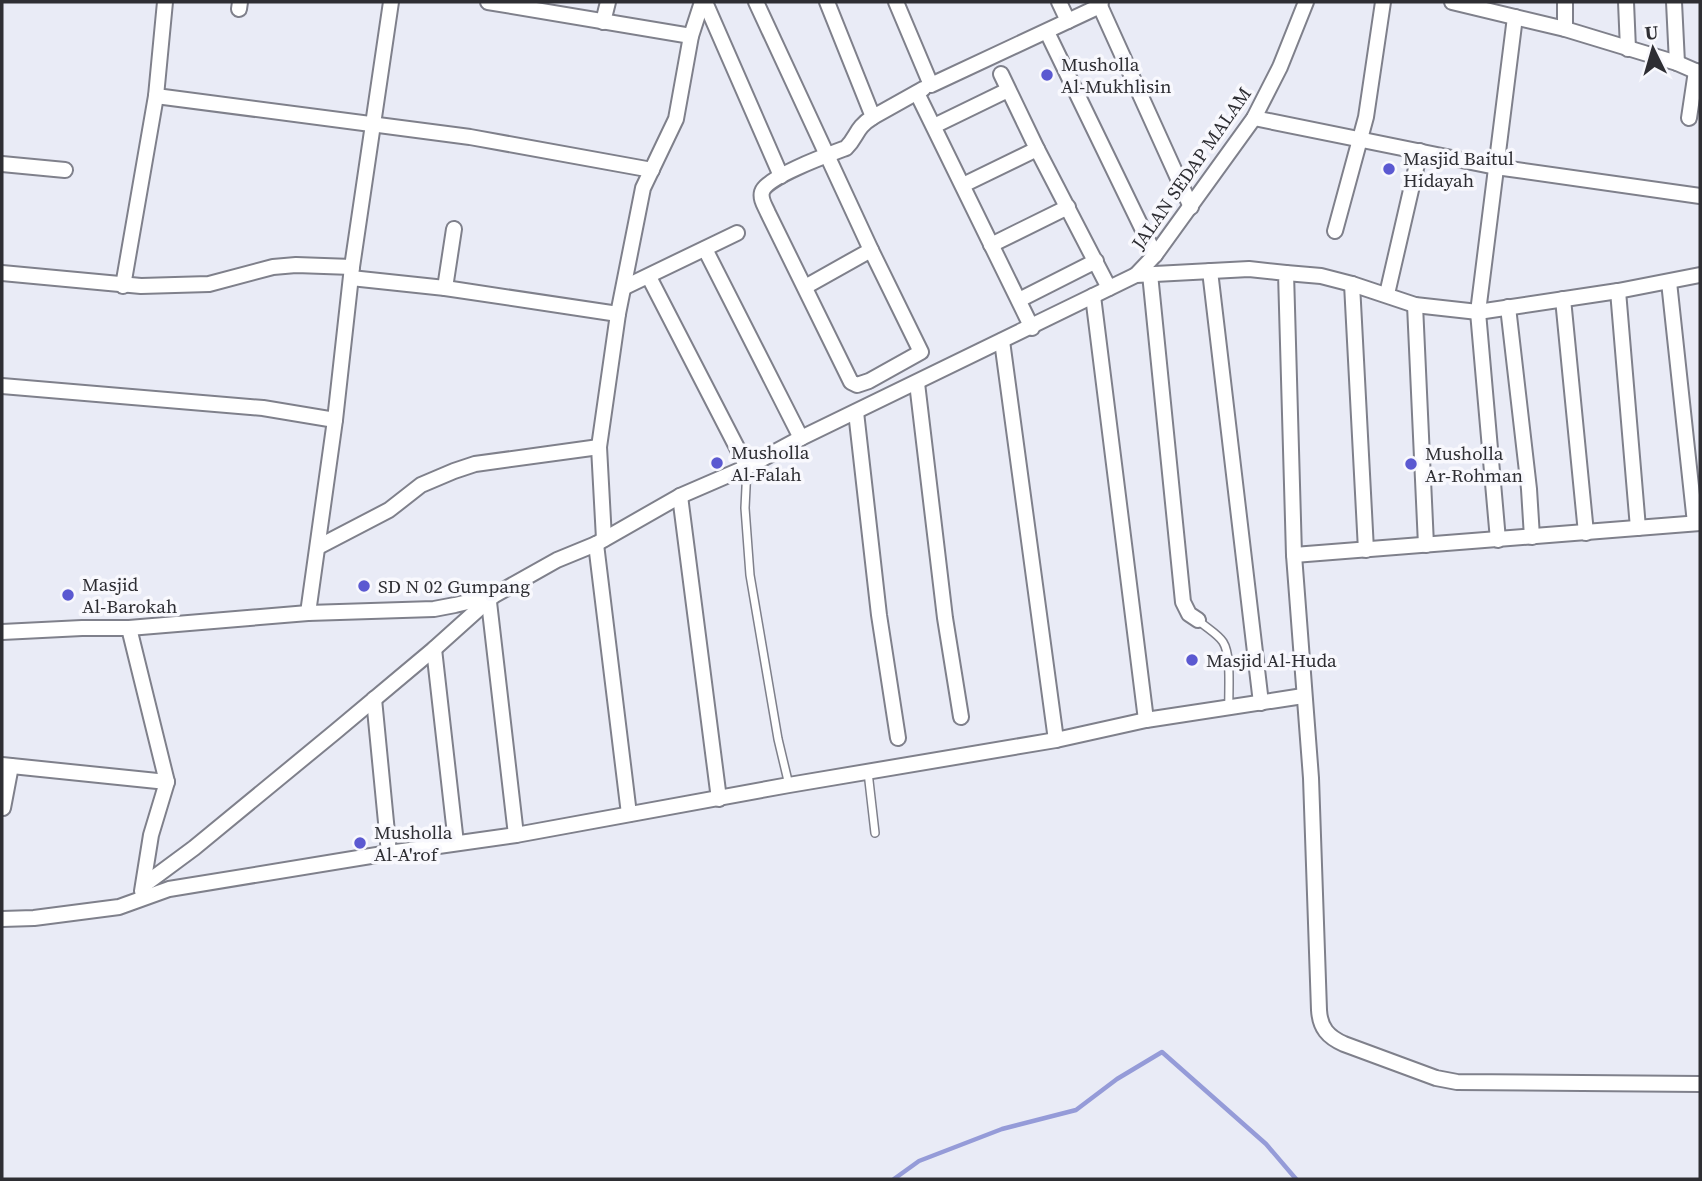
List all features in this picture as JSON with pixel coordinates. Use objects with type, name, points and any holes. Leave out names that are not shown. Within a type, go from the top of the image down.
[{"type":"street","points":[[123,286],[156,96],[165,2]]},
{"type":"street","points":[[308,613],[335,420],[351,273],[391,2]]},
{"type":"street","points":[[488,2],[691,36]]},
{"type":"street","points":[[603,22],[608,2]]},
{"type":"street","points":[[629,814],[600,542],[599,447],[618,314],[643,188],[676,119],[691,36],[703,2]]},
{"type":"street","points":[[703,2],[780,176]]},
{"type":"street","points":[[756,2],[825,156],[921,348],[917,356],[857,385],[851,382],[762,200],[762,192],[766,185],[780,176],[825,156],[846,148],[857,130],[873,117],[931,85],[1047,32],[1100,4],[1191,206]]},
{"type":"street","points":[[827,2],[873,117]]},
{"type":"street","points":[[896,2],[931,85]]},
{"type":"street","points":[[1059,2],[1068,21]]},
{"type":"street","name":"JALAN SEDAP MALAM","points":[[1143,275],[1254,118],[1280,66],[1306,2]]},
{"type":"street","points":[[1335,231],[1370,94],[1383,2]]},
{"type":"street","points":[[1452,2],[1507,11],[1677,63],[1698,72],[1689,118]]},
{"type":"street","points":[[1565,2],[1565,29]]},
{"type":"street","points":[[1626,2],[1628,49]]},
{"type":"street","points":[[1674,2],[1677,63]]},
{"type":"street","points":[[1498,540],[1478,312],[1496,167],[1507,11]]},
{"type":"street","points":[[1047,32],[1155,255]]},
{"type":"street","points":[[1001,74],[1109,288]]},
{"type":"street","points":[[934,126],[1008,90]]},
{"type":"street","points":[[917,93],[1031,328]]},
{"type":"street","points":[[156,96],[470,137],[652,170]]},
{"type":"street","points":[[1254,118],[1496,167],[1700,196]]},
{"type":"street","points":[[963,185],[1037,149]]},
{"type":"street","points":[[1387,294],[1420,151]]},
{"type":"street","points":[[2,164],[65,170]]},
{"type":"street","points":[[991,245],[1068,207]]},
{"type":"street","points":[[445,288],[454,229]]},
{"type":"street","points":[[625,287],[737,233]]},
{"type":"street","points":[[705,249],[801,438]]},
{"type":"street","points":[[805,287],[871,250]]},
{"type":"street","points":[[1019,300],[1096,261]]},
{"type":"street","points":[[2,273],[123,286],[209,284],[273,267],[296,265],[618,314]]},
{"type":"street","points":[[144,885],[194,848],[491,599],[557,560],[600,542],[680,496],[747,467],[1109,288],[1143,275],[1249,269],[1321,276],[1387,294],[1415,305],[1478,312],[1618,291],[1700,275]]},
{"type":"street","points":[[1210,271],[1261,703]]},
{"type":"street","points":[[1286,273],[1294,555],[1311,778],[1319,1021],[1332,1039],[1436,1077],[1457,1082],[1700,1084]]},
{"type":"street","points":[[1143,275],[1183,602],[1189,614],[1198,620]]},
{"type":"street","points":[[649,277],[747,467]]},
{"type":"street","points":[[1294,555],[1698,523],[1669,282]]},
{"type":"street","points":[[1352,284],[1366,550]]},
{"type":"street","points":[[1618,291],[1638,528]]},
{"type":"street","points":[[1093,296],[1146,720]]},
{"type":"street","points":[[1563,299],[1586,533]]},
{"type":"street","points":[[1415,305],[1426,545]]},
{"type":"street","points":[[1508,307],[1532,537]]},
{"type":"street","points":[[1002,341],[1056,740]]},
{"type":"street","points":[[892,369],[902,389]]},
{"type":"street","points":[[917,383],[945,618],[961,717]]},
{"type":"street","points":[[2,386],[263,408],[335,420]]},
{"type":"street","points":[[856,412],[879,615],[898,738]]},
{"type":"street","points":[[318,547],[389,510],[421,485],[454,471],[475,464],[599,447]]},
{"type":"street","points":[[680,496],[719,799]]},
{"type":"street","points":[[2,632],[129,628],[308,613],[434,608],[491,599]]},
{"type":"street","points":[[491,599],[516,835]]},
{"type":"street","points":[[129,628],[167,782],[153,824],[141,900]]},
{"type":"street","points":[[434,649],[456,843]]},
{"type":"street","points":[[2,919],[98,911],[141,900],[169,889],[516,835],[1056,740],[1146,720],[1303,696]]},
{"type":"street","points":[[374,699],[389,853]]},
{"type":"street","points":[[3,808],[6,766],[167,782]]},
{"type":"lane","points":[[747,467],[745,508],[750,575],[778,739],[789,785]]},
{"type":"lane","points":[[1198,620],[1222,640],[1225,646],[1229,708]]},
{"type":"lane","points":[[868,772],[875,833]]},
{"type":"waterway","points":[[894,1179],[919,1161],[1002,1129],[1076,1110],[1117,1079],[1162,1052],[1266,1144],[1296,1179]]},
{"type":"place","name":"Musholla Al-Mukhlisin","points":[[1047,75]]},
{"type":"place","name":"Masjid Baitul Hidayah","points":[[1389,169]]},
{"type":"place","name":"Musholla Al-Falah","points":[[717,463]]},
{"type":"place","name":"Musholla Ar-Rohman","points":[[1411,464]]},
{"type":"place","name":"SD N 02 Gumpang","points":[[364,586]]},
{"type":"place","name":"Masjid Al-Barokah","points":[[68,595]]},
{"type":"place","name":"Masjid Al-Huda","points":[[1192,660]]},
{"type":"place","name":"Musholla Al-A'rof","points":[[360,843]]}]
